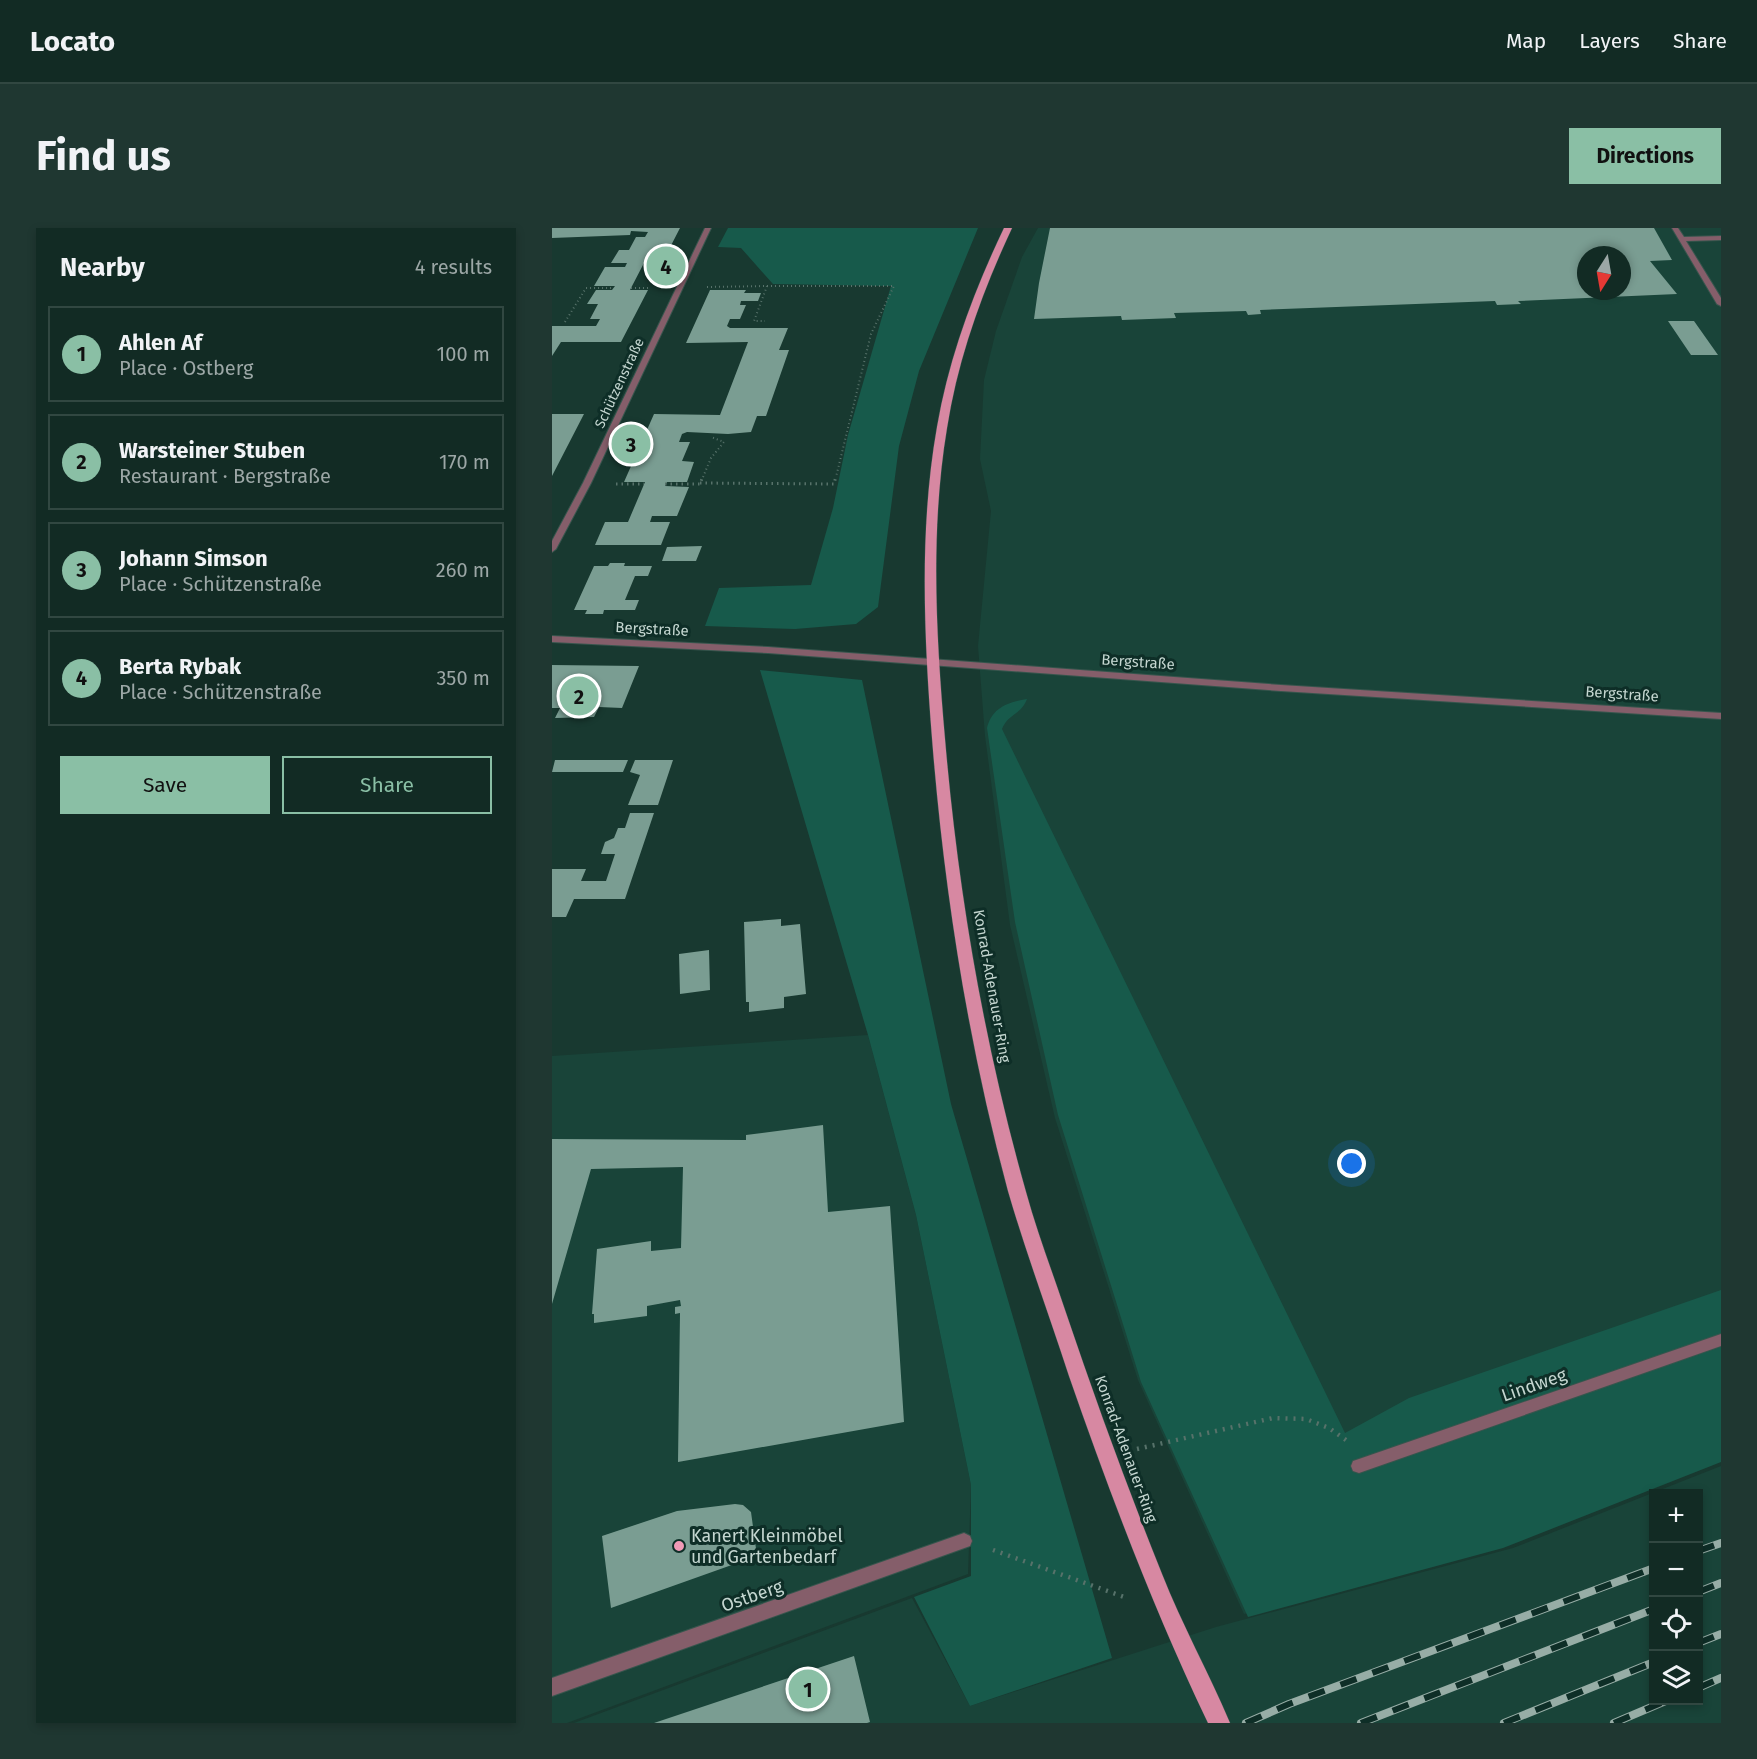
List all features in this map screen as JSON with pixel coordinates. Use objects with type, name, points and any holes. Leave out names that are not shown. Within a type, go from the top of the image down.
[{"type":"main road","name":"Konrad-Adenauer-Ring","points":[[1008,228],[973,310],[952,378],[941,429],[935,480],[931,571],[933,662],[942,802],[966,960],[984,1056],[1018,1193],[1106,1456],[1167,1613],[1219,1723]]},
{"type":"street","name":"Schützenstraße","points":[[552,549],[587,483],[708,228]]},
{"type":"street","points":[[1675,228],[1721,304]]},
{"type":"street","points":[[1683,239],[1721,238]]},
{"type":"street","name":"Bergstraße","points":[[552,639],[768,650],[1721,716]]},
{"type":"street","name":"Lindweg","points":[[1359,1466],[1721,1340]]},
{"type":"street","name":"Ostberg","points":[[552,1687],[964,1541]]},
{"type":"path","points":[[765,321],[754,321],[767,286]]},
{"type":"path","points":[[665,484],[834,484],[871,334],[894,286],[678,288]]},
{"type":"path","points":[[565,322],[586,288],[613,288]]},
{"type":"path","points":[[700,483],[711,458],[724,441],[711,437]]},
{"type":"path","points":[[1106,1456],[1273,1418],[1306,1419],[1329,1428],[1348,1441]]},
{"type":"path","points":[[964,1541],[1020,1557],[1167,1613]]},
{"type":"shaded area","points":[[728,228],[978,228],[919,371],[899,446],[878,607],[856,624],[795,629],[705,626],[719,588],[811,585],[833,508],[848,435],[891,286],[773,284],[741,248],[718,247]]},
{"type":"shaded area","points":[[1038,228],[1721,228],[1721,1458],[1503,1544],[1244,1614],[1138,1380],[1055,1118],[1010,925],[985,736],[978,646],[991,511],[980,459],[984,380],[996,331],[1022,257]]},
{"type":"shaded area","points":[[760,670],[862,680],[951,1104],[1112,1658],[970,1706],[914,1597],[971,1576],[971,1485],[916,1215],[868,1035]]},
{"type":"shaded area","points":[[1027,699],[1002,729],[1345,1433],[1409,1398],[1721,1290],[1721,1462],[1503,1548],[1248,1617],[1141,1382],[1058,1115],[1015,922],[987,728],[993,715],[1001,707]]},
{"type":"shaded area","points":[[868,1035],[916,1215],[971,1485],[968,1574],[567,1723],[552,1723],[552,1056]]},
{"type":"shaded area","points":[[1721,1466],[1721,1723],[574,1723],[912,1598],[970,1706],[1216,1627],[1513,1548],[1649,1494],[1649,1705],[1703,1705],[1703,1489],[1663,1489]]},
{"type":"building","points":[[552,228],[680,228],[662,263],[644,263],[631,288],[630,290],[648,290],[621,342],[561,342],[552,356],[552,326],[596,326],[600,319],[590,319],[598,304],[587,304],[596,290],[612,290],[615,286],[594,286],[605,267],[625,267],[627,263],[611,263],[619,250],[629,250],[636,237],[645,237],[648,232],[631,231],[630,235],[552,238]]},
{"type":"building","points":[[1050,228],[1654,228],[1672,260],[1650,261],[1677,294],[1631,296],[1631,246],[1577,246],[1577,298],[1518,301],[1521,304],[1497,305],[1495,301],[1260,310],[1261,314],[1248,315],[1246,311],[1174,313],[1176,318],[1122,320],[1121,316],[1034,319]]},
{"type":"building","points":[[710,290],[746,290],[744,293],[761,293],[758,301],[741,301],[740,305],[746,305],[740,319],[730,319],[727,326],[730,328],[788,328],[779,350],[789,350],[766,416],[757,416],[751,432],[728,434],[687,432],[682,434],[679,442],[690,442],[682,461],[694,462],[687,482],[667,482],[665,486],[689,487],[677,516],[652,516],[650,522],[670,522],[661,545],[595,545],[605,522],[628,522],[645,482],[624,482],[654,414],[720,415],[748,342],[686,343]]},
{"type":"building","points":[[1668,321],[1694,321],[1718,355],[1691,355]]},
{"type":"building","points":[[552,414],[584,414],[552,476]]},
{"type":"building","points":[[702,546],[696,561],[662,561],[667,547]]},
{"type":"building","points":[[610,563],[625,563],[624,566],[652,566],[648,576],[635,576],[625,600],[639,600],[635,610],[604,610],[603,614],[585,614],[587,610],[574,610],[594,566],[608,566]]},
{"type":"building","points":[[552,665],[639,666],[622,708],[599,707],[594,717],[555,718],[560,708],[552,708]]},
{"type":"building","points":[[555,760],[628,760],[623,772],[552,772]]},
{"type":"building","points":[[635,760],[673,760],[658,805],[628,805],[640,775],[630,772]]},
{"type":"building","points":[[630,813],[654,813],[625,899],[574,899],[566,917],[552,917],[552,869],[586,869],[581,881],[606,881],[615,854],[601,854],[605,842],[614,838],[618,828],[625,828]]},
{"type":"building","points":[[781,919],[781,926],[800,924],[806,994],[784,997],[784,1008],[749,1012],[749,1002],[746,1002],[744,922]]},
{"type":"building","points":[[709,950],[710,990],[680,994],[679,954]]},
{"type":"building","points":[[823,1125],[828,1212],[890,1206],[904,1422],[678,1462],[680,1313],[675,1314],[675,1307],[681,1306],[680,1300],[647,1306],[647,1316],[594,1323],[594,1314],[592,1314],[597,1249],[651,1241],[651,1251],[681,1248],[683,1167],[591,1169],[552,1304],[552,1139],[746,1140],[746,1135]]},
{"type":"building","name":"Kanert Kleinmöbel und Gartenbedarf","points":[[743,1505],[751,1512],[757,1556],[611,1608],[602,1536],[677,1511]]},
{"type":"building","points":[[854,1656],[870,1722],[654,1723]]},
{"type":"railway","points":[[1703,1549],[1721,1543]]},
{"type":"railway","points":[[1246,1723],[1289,1704],[1649,1570]]},
{"type":"railway","points":[[1703,1590],[1721,1583]]},
{"type":"railway","points":[[1361,1723],[1649,1611]]},
{"type":"railway","points":[[1703,1641],[1721,1634]]},
{"type":"railway","points":[[1504,1723],[1649,1664]]},
{"type":"railway","points":[[1703,1686],[1721,1678]]},
{"type":"railway","points":[[1614,1723],[1656,1705]]},
{"type":"place","name":"Berta Rybak","points":[[666,266]]},
{"type":"place","name":"Johann Simson","points":[[631,444]]},
{"type":"place","name":"Warsteiner Stuben","points":[[579,696]]},
{"type":"place","name":"Kanert Kleinmöbel und Gartenbedarf","points":[[679,1546]]},
{"type":"place","name":"Ahlen Af","points":[[808,1689]]}]
